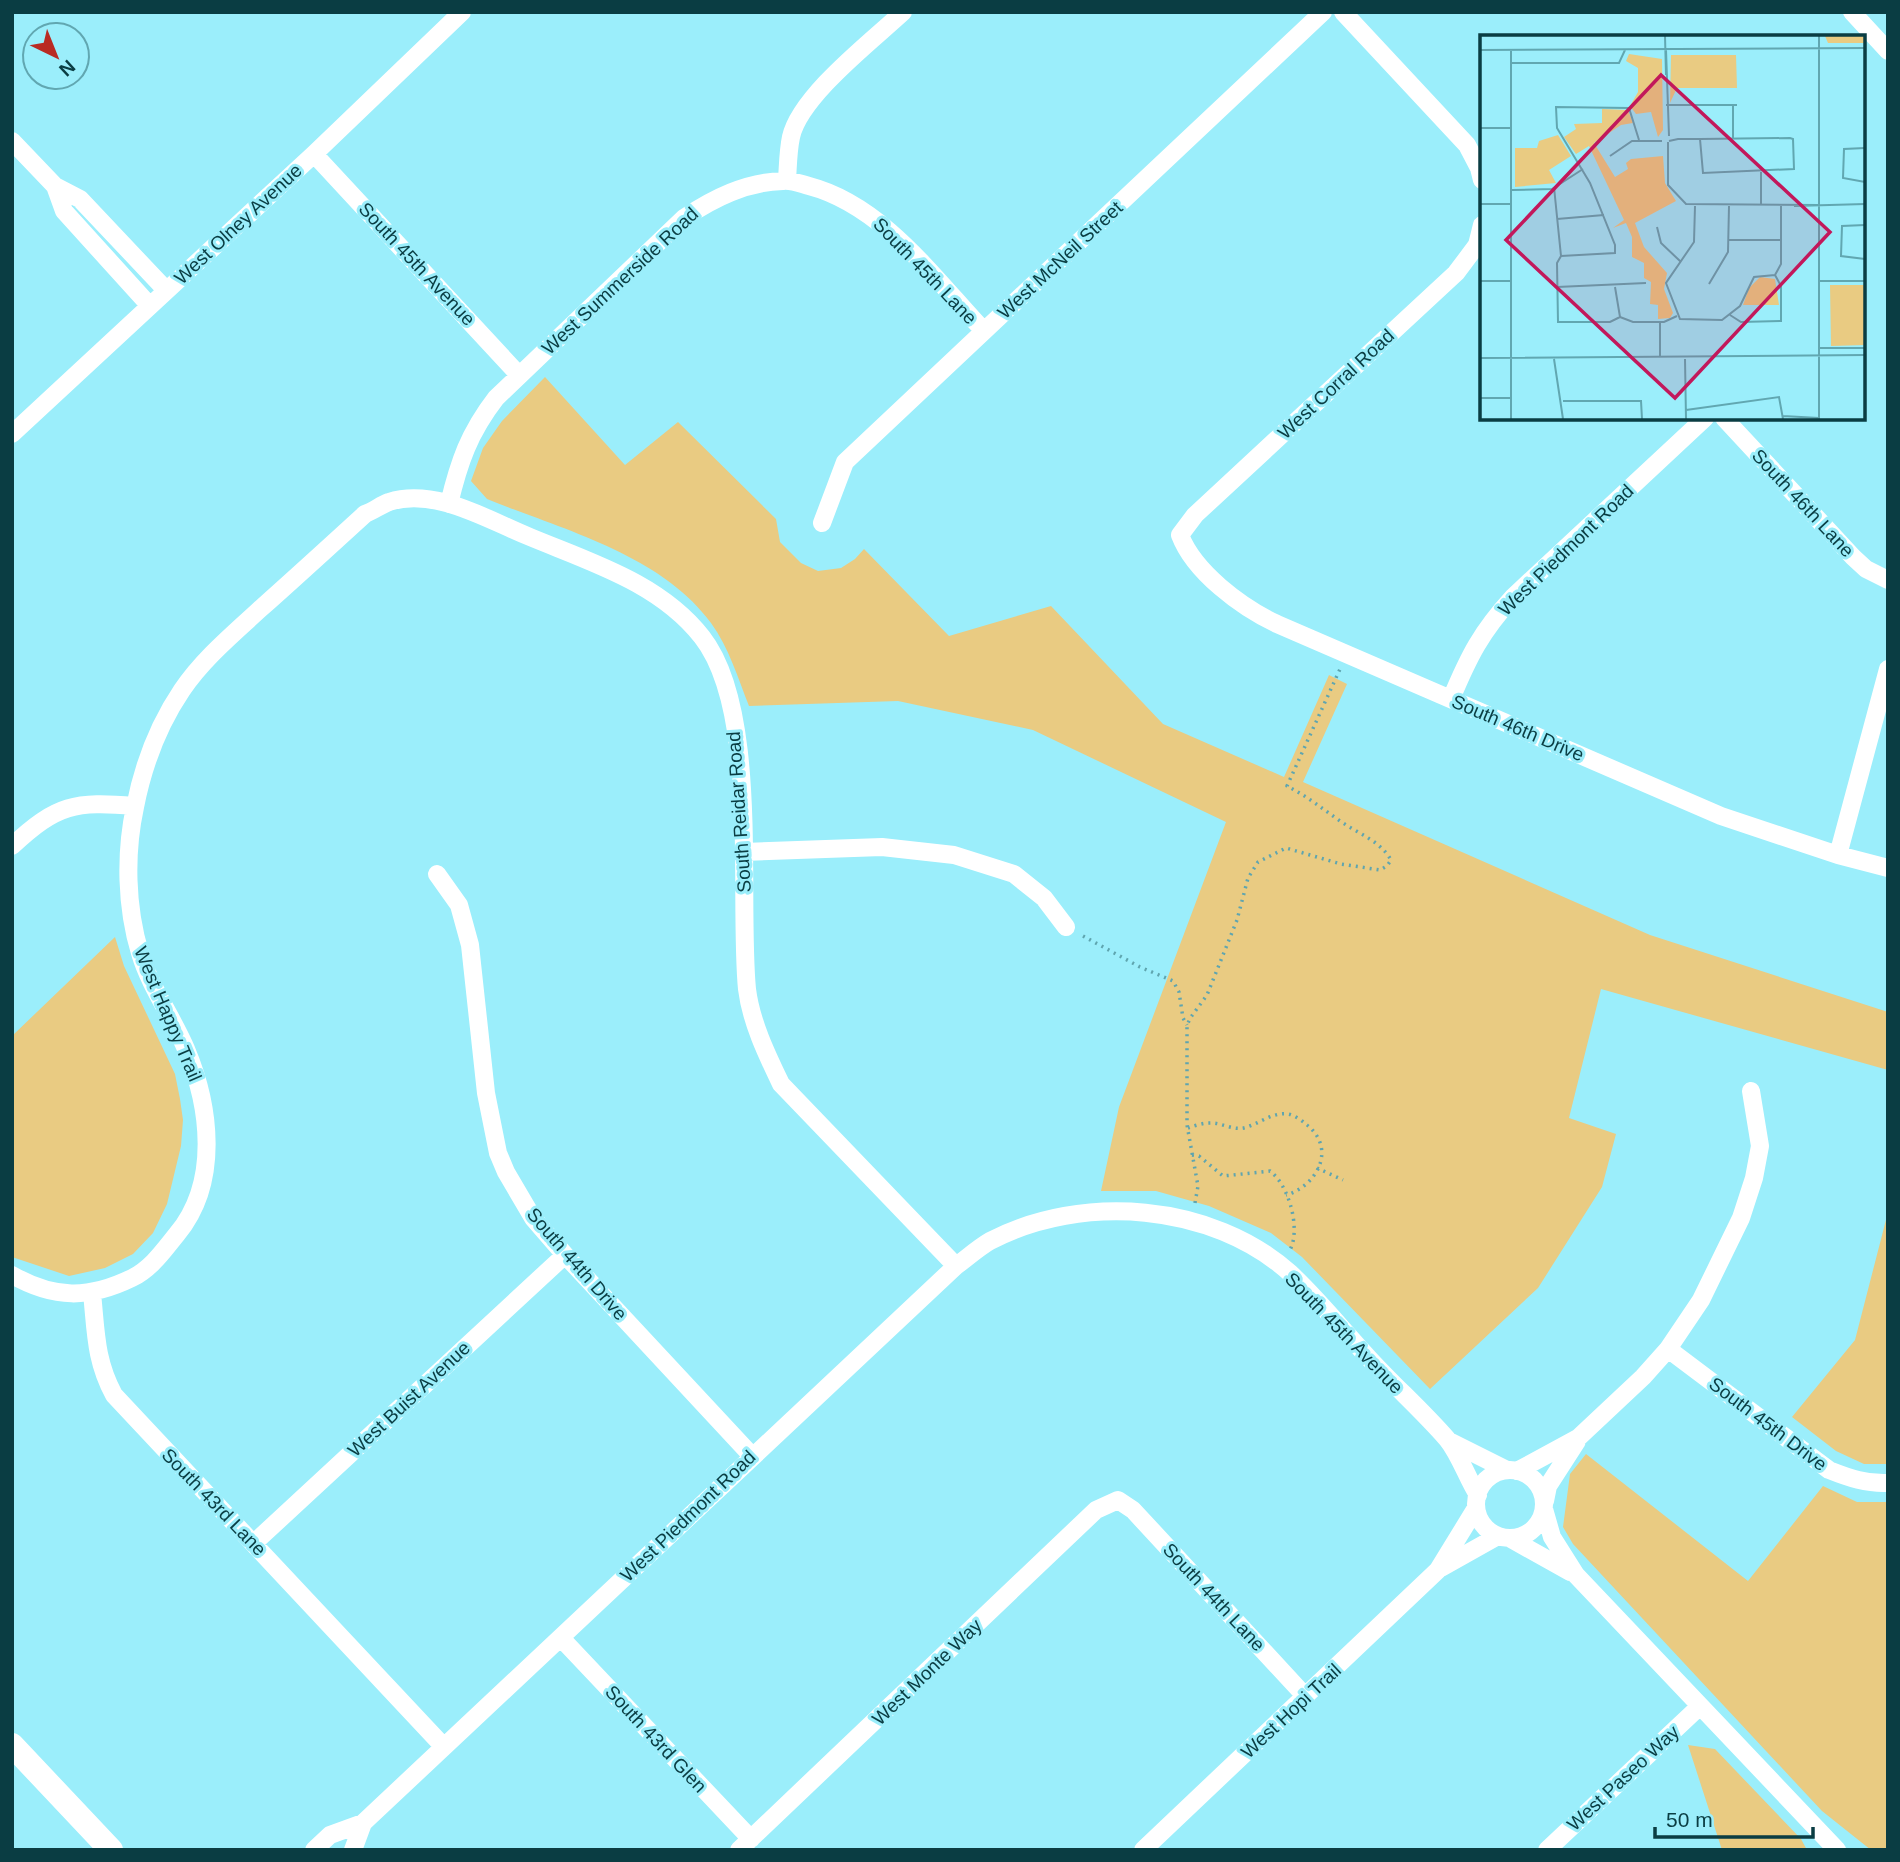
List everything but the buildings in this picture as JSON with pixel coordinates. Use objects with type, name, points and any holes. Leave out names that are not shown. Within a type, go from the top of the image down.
[{"type":"street","name":"West Olney Avenue","points":[[12,434],[314,154],[462,12]]},
{"type":"street","points":[[787,180],[791,135],[801,115],[817,93],[903,12]]},
{"type":"street","name":"West McNeil Street","points":[[822,523],[845,462],[1323,12]]},
{"type":"street","points":[[1343,12],[1467,145],[1480,172]]},
{"type":"street","points":[[1852,12],[1888,51]]},
{"type":"street","points":[[12,141],[55,186],[80,199],[166,290]]},
{"type":"street","name":"South 45th Avenue","points":[[314,154],[519,375]]},
{"type":"street","name":"South 45th Lane","points":[[787,180],[832,193],[868,212],[887,228],[984,331]]},
{"type":"street","name":"West Summerside Road","points":[[449,504],[458,466],[479,419],[519,375],[684,218],[710,201],[740,188],[787,180]]},
{"type":"street","points":[[55,186],[64,211],[150,306]]},
{"type":"street","points":[[95,246],[111,231]]},
{"type":"street","name":"West Corral Road","points":[[1180,535],[1195,515],[1456,273],[1477,245],[1480,233]]},
{"type":"street","name":"West Piedmont Road","points":[[1451,699],[1470,653],[1493,619],[1513,597],[1703,420]]},
{"type":"street","name":"South 46th Lane","points":[[1726,420],[1853,557],[1866,569],[1888,580]]},
{"type":"street","name":"South Reidar Road","points":[[135,806],[146,764],[159,730],[182,690],[199,668],[365,514],[389,502],[416,498],[449,504],[597,563],[654,594],[702,637],[721,672],[730,701],[739,760],[747,992],[763,1047],[780,1084],[956,1266]]},
{"type":"street","name":"South 46th Drive","points":[[1180,535],[1186,551],[1237,600],[1260,616],[1721,816],[1838,856],[1888,868]]},
{"type":"street","points":[[1838,856],[1888,669]]},
{"type":"street","points":[[12,846],[57,811],[85,803],[135,806]]},
{"type":"street","name":"West Happy Trail","points":[[92,1293],[116,1286],[141,1273],[163,1252],[184,1227],[198,1200],[205,1170],[207,1138],[204,1100],[186,1049],[140,954],[132,917],[129,845],[135,806]]},
{"type":"street","points":[[744,852],[882,847],[954,855],[1014,874],[1044,898],[1066,927]]},
{"type":"street","name":"South 44th Drive","points":[[437,874],[459,905],[470,945],[486,1093],[498,1153],[506,1172],[533,1218],[565,1255],[752,1456]]},
{"type":"street","name":"West Hopi Trail","points":[[1143,1850],[1438,1570],[1489,1478],[1554,1453],[1578,1438],[1643,1377],[1668,1349],[1701,1300],[1720,1264],[1741,1218],[1754,1178],[1760,1146],[1751,1091]]},
{"type":"street","name":"South 45th Avenue","points":[[1026,1227],[1076,1213],[1144,1212],[1209,1226],[1241,1240],[1289,1272],[1448,1441],[1477,1502]]},
{"type":"street","name":"West Piedmont Road","points":[[362,1823],[956,1266],[989,1242],[1026,1227]]},
{"type":"street","name":"West Buist Avenue","points":[[254,1544],[565,1255]]},
{"type":"street","points":[[12,1275],[33,1287],[58,1294],[92,1293]]},
{"type":"street","name":"South 43rd Lane","points":[[92,1293],[98,1356],[103,1375],[114,1395],[444,1747]]},
{"type":"street","name":"South 45th Drive","points":[[1668,1349],[1829,1470],[1852,1479],[1882,1483]]},
{"type":"street","name":"West Hopi Trail","points":[[1438,1570],[1504,1537],[1527,1535],[1533,1530],[1539,1524],[1548,1486],[1578,1438]]},
{"type":"street","name":"South 45th Avenue","points":[[1448,1441],[1512,1471]]},
{"type":"street","points":[[1512,1471],[1527,1474],[1542,1490],[1552,1537],[1576,1576],[1836,1850]]},
{"type":"street","name":"South 44th Lane","points":[[1118,1500],[1133,1510],[1306,1697]]},
{"type":"street","name":"West Monte Way","points":[[745,1844],[1096,1510],[1118,1500]]},
{"type":"street","points":[[1477,1502],[1483,1525],[1538,1552],[1576,1576]]},
{"type":"street","name":"South 43rd Glen","points":[[561,1638],[745,1844]]},
{"type":"street","name":"West Paseo Way","points":[[1547,1850],[1699,1707]]},
{"type":"street","points":[[12,1745],[111,1850]]},
{"type":"street","points":[[314,1850],[330,1835],[362,1823]]},
{"type":"street","points":[[353,1850],[362,1823]]},
{"type":"path","points":[[1192,1222],[1198,1186],[1188,1128],[1187,1025],[1207,995],[1237,920],[1248,878],[1258,862],[1286,848],[1341,864],[1380,870],[1391,860],[1378,844],[1287,786],[1347,654]]},
{"type":"path","points":[[1066,927],[1140,967],[1173,981],[1179,992],[1183,1018],[1187,1025]]},
{"type":"path","points":[[1188,1128],[1209,1123],[1236,1129],[1245,1128],[1269,1117],[1288,1114],[1297,1118],[1318,1137],[1323,1147],[1317,1168],[1308,1185],[1300,1191],[1286,1195]]},
{"type":"path","points":[[1192,1155],[1199,1156],[1223,1176],[1270,1171],[1281,1183],[1296,1231],[1293,1245],[1281,1267]]},
{"type":"path","points":[[1317,1168],[1343,1180]]},
{"type":"shaded area","points":[[545,377],[625,465],[678,422],[776,519],[780,542],[801,563],[818,571],[841,568],[864,549],[949,636],[1051,606],[1163,724],[1284,777],[1329,675],[1347,684],[1303,782],[1650,935],[1888,1012],[1888,1070],[1601,989],[1569,1118],[1616,1134],[1602,1187],[1538,1288],[1430,1389],[1302,1257],[1271,1233],[1209,1206],[1156,1191],[1101,1191],[1119,1107],[1226,822],[1033,730],[898,701],[749,706],[733,663],[711,623],[690,599],[666,579],[638,562],[577,533],[487,499],[471,481],[483,448],[502,421]]},
{"type":"shaded area","points":[[115,937],[124,966],[175,1074],[183,1120],[181,1146],[167,1204],[153,1233],[133,1254],[105,1268],[69,1276],[12,1257],[12,1036]]},
{"type":"shaded area","points":[[1888,1212],[1888,1464],[1864,1464],[1836,1451],[1792,1417],[1855,1340]]},
{"type":"shaded area","points":[[1586,1454],[1748,1581],[1823,1486],[1857,1502],[1888,1502],[1888,1850],[1871,1850],[1822,1811],[1573,1544],[1563,1527],[1570,1474]]},
{"type":"shaded area","points":[[1688,1745],[1715,1749],[1801,1839],[1807,1850],[1722,1850]]}]
